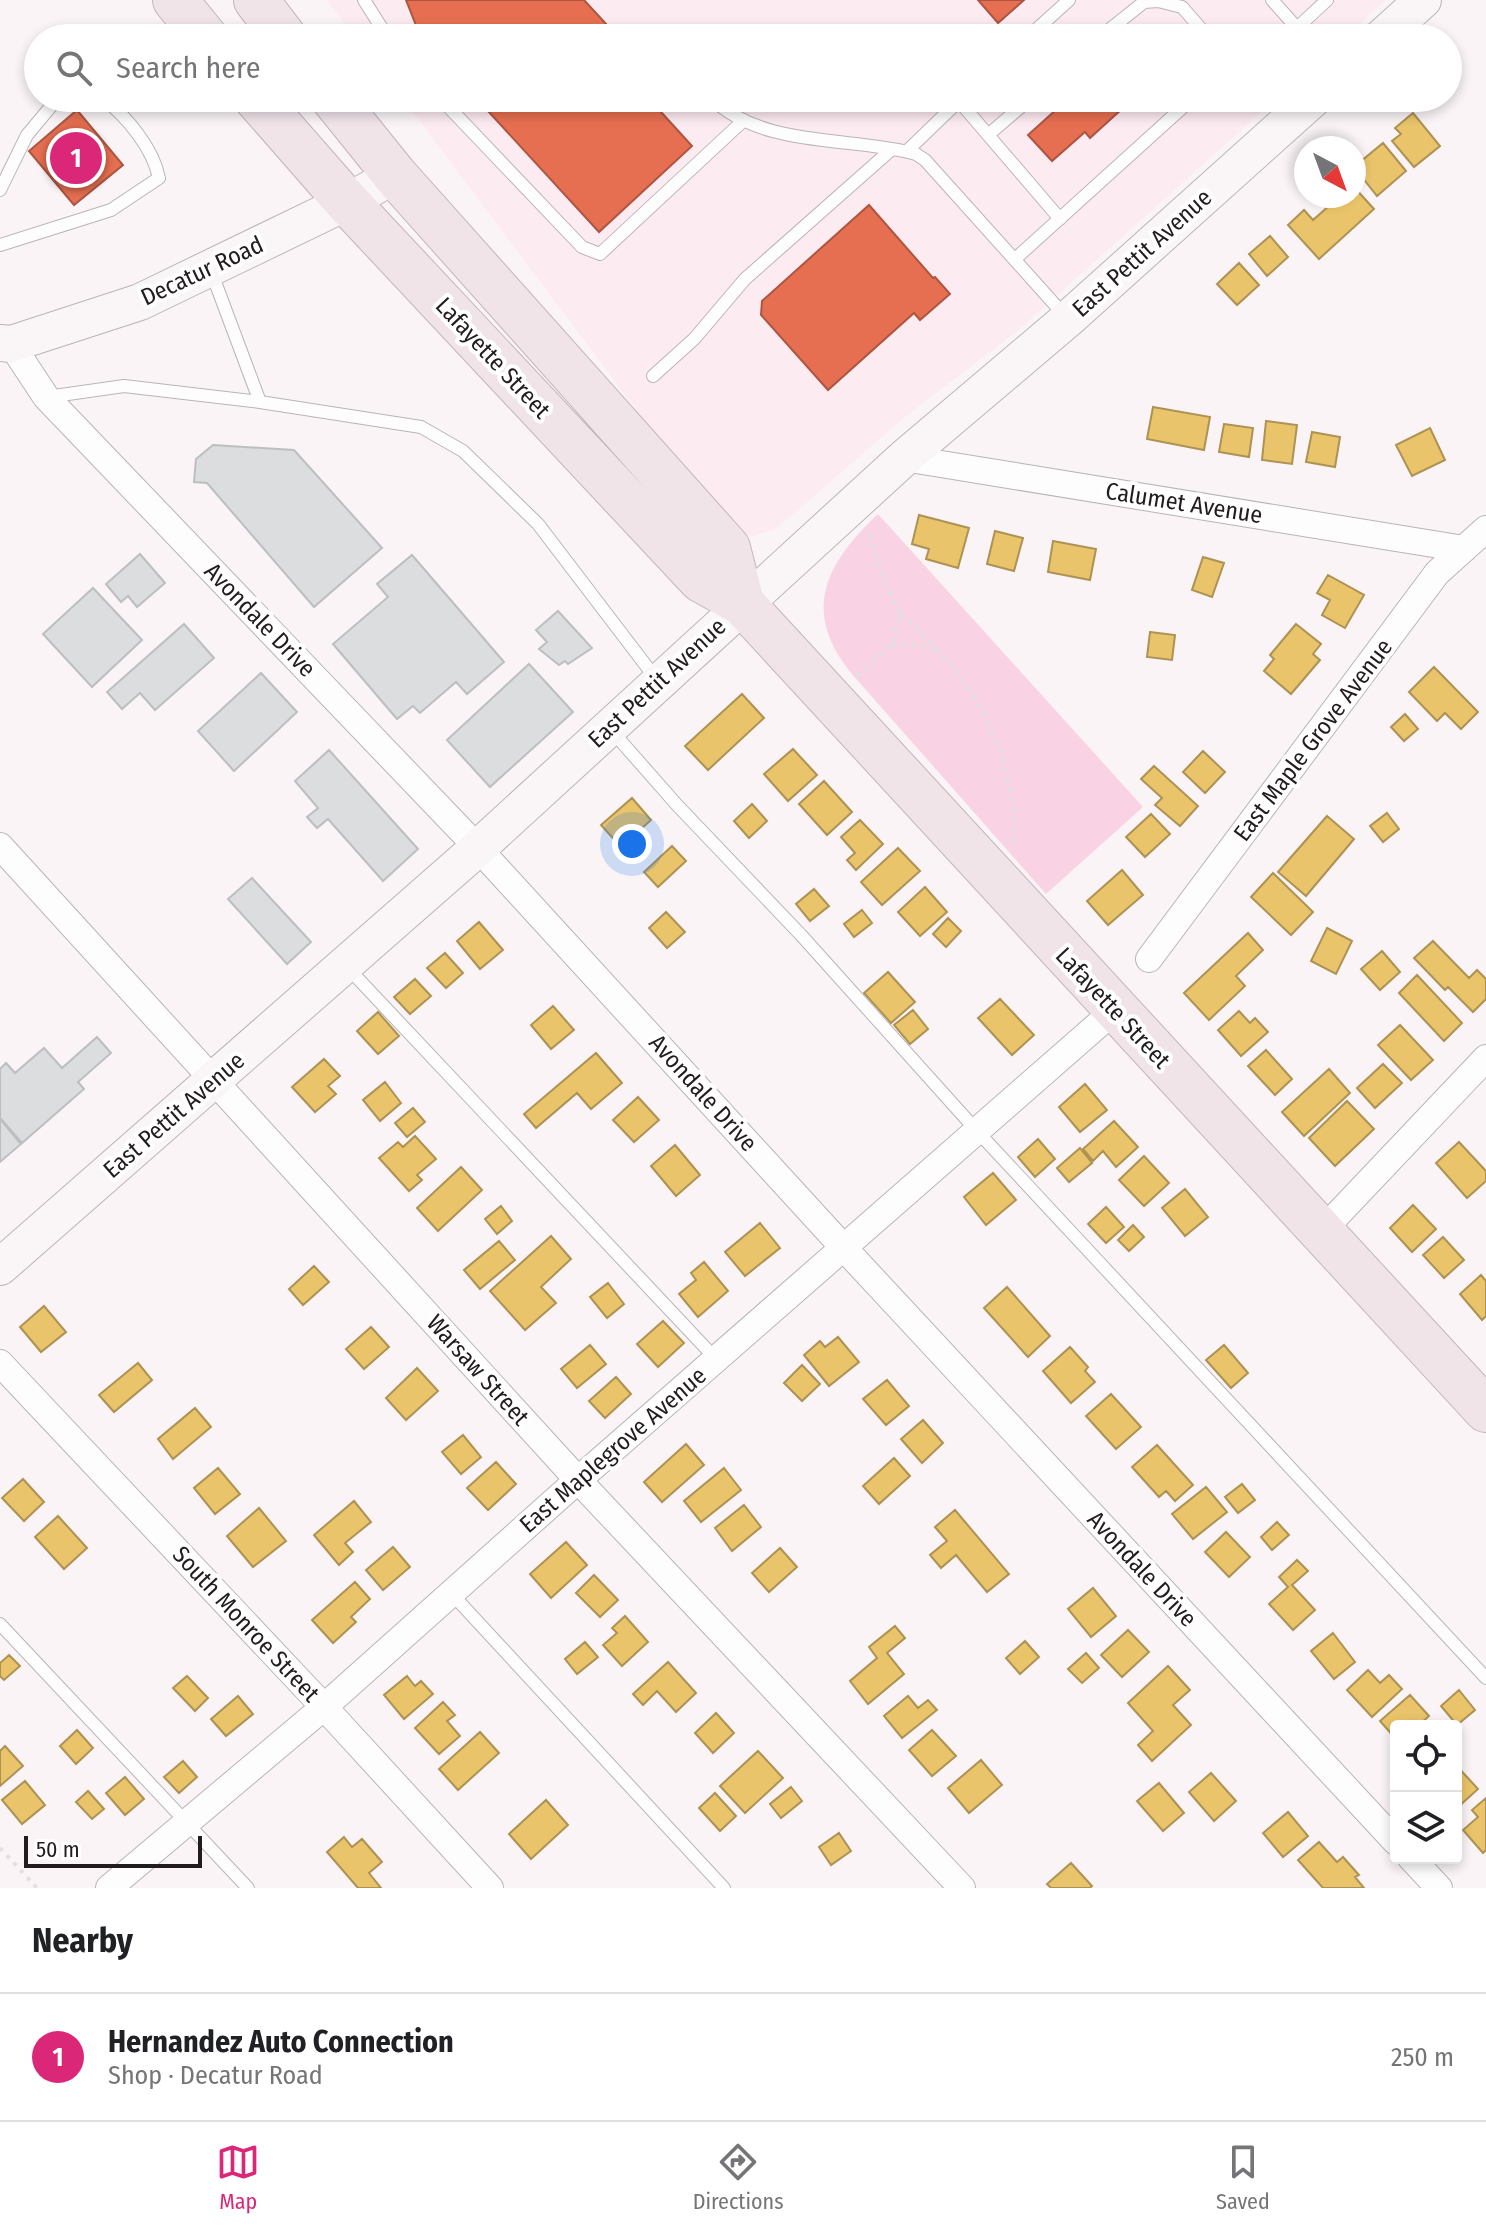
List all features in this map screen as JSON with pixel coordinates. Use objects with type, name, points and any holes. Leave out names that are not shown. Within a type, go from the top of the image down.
[{"type":"highway","points":[[175,0],[195,24]]},
{"type":"highway","points":[[256,0],[274,24]]},
{"type":"highway","name":"Lafayette Street","points":[[268,112],[347,202],[701,580],[742,603],[1486,1410]]},
{"type":"highway","name":"Lafayette Street","points":[[344,112],[395,175],[728,548],[742,603]]},
{"type":"street","points":[[1396,24],[1423,0]]},
{"type":"street","name":"East Pettit Avenue","points":[[0,1267],[478,848],[742,603],[904,458],[1068,319],[1298,112]]},
{"type":"street","name":"Decatur Road","points":[[6,344],[140,302],[347,202],[395,175]]},
{"type":"street","name":"Avondale Drive","points":[[6,344],[46,397],[478,848],[843,1247],[1390,1836]]},
{"type":"street","name":"Calumet Avenue","points":[[904,458],[1464,549]]},
{"type":"street","name":"East Maple Grove Avenue","points":[[1149,959],[1437,573],[1486,529]]},
{"type":"street","name":"Warsaw Street","points":[[0,846],[578,1480],[962,1888]]},
{"type":"street","name":"East Maplegrove Avenue","points":[[109,1888],[324,1707],[1115,1010]]},
{"type":"street","points":[[1321,1232],[1486,1058]]},
{"type":"street","name":"South Monroe Street","points":[[0,1363],[490,1888]]},
{"type":"street","points":[[1417,1864],[1439,1888]]},
{"type":"lane","points":[[364,0],[379,24]]},
{"type":"lane","points":[[1042,24],[1069,0]]},
{"type":"lane","points":[[1272,0],[1293,24]]},
{"type":"lane","points":[[1301,24],[1327,0]]},
{"type":"lane","points":[[1116,24],[1144,2],[1158,1],[1182,7],[1197,24]]},
{"type":"lane","points":[[0,190],[27,135],[46,112]]},
{"type":"lane","points":[[0,245],[111,210],[159,178],[156,161],[119,112]]},
{"type":"lane","points":[[453,112],[582,247],[600,254],[744,120]]},
{"type":"lane","points":[[732,112],[744,120],[779,132],[809,139],[907,151],[925,160],[1068,319]]},
{"type":"lane","points":[[907,151],[948,112]]},
{"type":"lane","points":[[970,112],[1060,219]]},
{"type":"lane","points":[[988,135],[1015,112]]},
{"type":"lane","points":[[1015,259],[1178,112]]},
{"type":"lane","points":[[653,376],[694,339],[745,279],[892,149]]},
{"type":"lane","points":[[210,268],[260,402]]},
{"type":"lane","points":[[46,397],[124,386],[260,402],[421,427],[463,451],[538,524],[658,682]]},
{"type":"lane","points":[[609,727],[977,1131],[1486,1678]]},
{"type":"lane","points":[[345,965],[716,1359]]},
{"type":"lane","points":[[451,1593],[724,1888]]},
{"type":"lane","points":[[0,1624],[248,1888]]},
{"type":"path","points":[[869,534],[882,574],[900,613],[941,652],[981,707],[996,738],[1010,791],[1014,834],[1012,847]]},
{"type":"path","points":[[857,676],[892,645],[900,613]]},
{"type":"path","points":[[892,645],[919,644],[941,652]]},
{"type":"path","points":[[0,1848],[37,1888]]},
{"type":"shaded area","points":[[326,0],[1386,0],[1359,24],[345,24]]},
{"type":"shaded area","points":[[413,112],[1261,112],[1016,332],[905,417],[784,522],[753,536],[741,535],[716,516]]},
{"type":"shaded area","points":[[878,514],[1143,807],[1046,894],[851,673],[836,650],[827,629],[824,609],[826,589],[844,551]]},
{"type":"building: Homes","points":[[1413,113],[1440,146],[1414,167],[1392,141],[1401,134],[1395,128]]},
{"type":"building: Homes","points":[[1383,143],[1406,171],[1377,196],[1366,182],[1366,157]]},
{"type":"building: Homes","points":[[1366,200],[1374,209],[1319,259],[1288,225],[1304,210],[1313,220],[1326,208],[1366,208]]},
{"type":"building: Homes","points":[[1270,236],[1288,257],[1267,276],[1249,254]]},
{"type":"building: Homes","points":[[1239,263],[1259,285],[1237,305],[1217,284]]},
{"type":"building: Homes","points":[[1153,407],[1210,417],[1204,450],[1147,439]]},
{"type":"building: Homes","points":[[1266,421],[1297,425],[1292,464],[1262,460]]},
{"type":"building: Homes","points":[[1224,424],[1253,428],[1249,457],[1219,452]]},
{"type":"building: Homes","points":[[1430,428],[1445,460],[1412,476],[1396,445]]},
{"type":"building: Homes","points":[[1312,432],[1340,437],[1335,467],[1306,462]]},
{"type":"building: Homes","points":[[919,515],[969,528],[958,568],[926,559],[929,549],[912,544]]},
{"type":"building: Homes","points":[[995,531],[1023,538],[1014,571],[987,564]]},
{"type":"building: Homes","points":[[1053,541],[1096,549],[1090,580],[1048,572]]},
{"type":"building: Homes","points":[[1203,557],[1224,563],[1212,597],[1192,590]]},
{"type":"building: Homes","points":[[1328,575],[1364,595],[1345,628],[1322,615],[1330,600],[1317,593]]},
{"type":"building: Homes","points":[[1296,624],[1321,644],[1313,654],[1320,660],[1291,694],[1264,671],[1274,659],[1270,655]]},
{"type":"building: Homes","points":[[1150,632],[1175,635],[1172,660],[1147,657]]},
{"type":"building: Homes","points":[[1434,667],[1478,712],[1461,729],[1445,713],[1437,721],[1409,692]]},
{"type":"building: Homes","points":[[742,694],[764,718],[708,770],[685,746]]},
{"type":"building: Homes","points":[[1405,714],[1418,729],[1404,741],[1391,727]]},
{"type":"building: Homes","points":[[793,749],[817,775],[788,801],[764,774]]},
{"type":"building: Homes","points":[[1203,751],[1225,772],[1205,793],[1183,772]]},
{"type":"building: Homes","points":[[1154,766],[1198,806],[1180,826],[1155,805],[1162,798],[1141,779]]},
{"type":"building: Homes","points":[[824,781],[852,812],[827,835],[799,804]]},
{"type":"building: Homes","points":[[632,798],[651,820],[621,847],[601,825]]},
{"type":"building: Homes","points":[[752,804],[767,821],[749,838],[734,821]]},
{"type":"building: Homes","points":[[1387,813],[1399,829],[1383,842],[1370,826]]},
{"type":"building: Homes","points":[[1151,814],[1170,834],[1145,857],[1126,837]]},
{"type":"building: Homes","points":[[1327,816],[1354,839],[1306,896],[1278,872]]},
{"type":"building: Homes","points":[[860,820],[883,844],[856,870],[847,860],[855,853],[841,837]]},
{"type":"building: Homes","points":[[672,846],[686,861],[658,887],[644,872]]},
{"type":"building: Homes","points":[[898,848],[920,871],[882,905],[861,882]]},
{"type":"building: Homes","points":[[1122,870],[1143,895],[1108,925],[1087,901]]},
{"type":"building: Homes","points":[[1273,873],[1313,912],[1291,935],[1251,897]]},
{"type":"building: Homes","points":[[925,887],[947,912],[920,936],[898,912]]},
{"type":"building: Homes","points":[[814,889],[829,906],[810,921],[796,904]]},
{"type":"building: Homes","points":[[862,910],[872,923],[854,937],[844,924]]},
{"type":"building: Homes","points":[[666,912],[685,932],[667,948],[649,928]]},
{"type":"building: Homes","points":[[948,918],[961,931],[946,947],[933,934]]},
{"type":"building: Homes","points":[[479,922],[503,950],[480,969],[457,941]]},
{"type":"building: Homes","points":[[1327,928],[1352,941],[1336,974],[1311,961]]},
{"type":"building: Homes","points":[[1248,933],[1263,950],[1236,976],[1245,986],[1209,1020],[1184,993]]},
{"type":"building: Homes","points":[[1433,941],[1469,978],[1477,970],[1486,979],[1486,999],[1473,1012],[1448,987],[1445,990],[1414,958]]},
{"type":"building: Homes","points":[[1382,951],[1400,972],[1380,990],[1361,969]]},
{"type":"building: Homes","points":[[445,953],[463,973],[446,988],[427,968]]},
{"type":"building: Homes","points":[[888,972],[915,1002],[891,1023],[864,993]]},
{"type":"building: Homes","points":[[1417,975],[1462,1023],[1444,1041],[1399,993]]},
{"type":"building: Homes","points":[[415,979],[431,996],[410,1014],[394,997]]},
{"type":"building: Homes","points":[[1000,999],[1034,1035],[1012,1055],[978,1018]]},
{"type":"building: Homes","points":[[553,1006],[574,1030],[551,1049],[531,1025]]},
{"type":"building: Homes","points":[[913,1010],[928,1029],[910,1044],[894,1025]]},
{"type":"building: Homes","points":[[1239,1011],[1250,1023],[1255,1018],[1268,1032],[1241,1056],[1218,1030]]},
{"type":"building: Homes","points":[[378,1012],[399,1036],[378,1054],[357,1031]]},
{"type":"building: Homes","points":[[1400,1025],[1433,1060],[1411,1080],[1378,1045]]},
{"type":"building: Homes","points":[[1266,1050],[1292,1079],[1275,1095],[1248,1066]]},
{"type":"building: Homes","points":[[596,1053],[622,1083],[591,1109],[577,1093],[536,1128],[524,1114]]},
{"type":"building: Homes","points":[[324,1059],[340,1076],[328,1086],[336,1094],[315,1112],[292,1087]]},
{"type":"building: Homes","points":[[1383,1064],[1402,1083],[1375,1108],[1357,1088]]},
{"type":"building: Homes","points":[[1329,1069],[1350,1093],[1304,1136],[1282,1112]]},
{"type":"building: Homes","points":[[385,1082],[401,1103],[380,1121],[363,1100]]},
{"type":"building: Homes","points":[[1085,1084],[1107,1110],[1080,1132],[1059,1107]]},
{"type":"building: Homes","points":[[638,1097],[659,1120],[634,1142],[613,1120]]},
{"type":"building: Homes","points":[[1347,1101],[1374,1129],[1335,1166],[1309,1138]]},
{"type":"building: Homes","points":[[413,1108],[425,1122],[407,1137],[395,1123]]},
{"type":"building: Homes","points":[[1114,1121],[1138,1147],[1116,1167],[1103,1151],[1093,1161],[1083,1149]]},
{"type":"building: Homes","points":[[415,1136],[436,1159],[417,1175],[422,1180],[409,1191],[379,1158],[398,1142],[403,1147]]},
{"type":"building: Homes","points":[[1038,1139],[1055,1159],[1035,1177],[1018,1157]]},
{"type":"building: Homes","points":[[1459,1142],[1486,1171],[1486,1181],[1467,1198],[1436,1163]]},
{"type":"building: Homes","points":[[675,1145],[700,1175],[676,1196],[651,1166]]},
{"type":"building: Homes","points":[[1080,1148],[1092,1163],[1069,1182],[1057,1168]]},
{"type":"building: Homes","points":[[1144,1156],[1169,1183],[1144,1206],[1119,1180]]},
{"type":"building: Homes","points":[[461,1167],[482,1190],[438,1231],[417,1208]]},
{"type":"building: Homes","points":[[993,1173],[1016,1200],[986,1225],[964,1197]]},
{"type":"building: Homes","points":[[1185,1189],[1208,1217],[1185,1236],[1162,1208]]},
{"type":"building: Homes","points":[[1413,1205],[1436,1229],[1412,1252],[1390,1228]]},
{"type":"building: Homes","points":[[501,1206],[512,1221],[497,1234],[485,1219]]},
{"type":"building: Homes","points":[[1106,1207],[1124,1227],[1106,1243],[1088,1224]]},
{"type":"building: Homes","points":[[760,1223],[780,1248],[745,1276],[725,1252]]},
{"type":"building: Homes","points":[[1133,1225],[1144,1237],[1129,1251],[1118,1240]]},
{"type":"building: Homes","points":[[551,1236],[571,1259],[541,1287],[556,1303],[525,1330],[490,1291]]},
{"type":"building: Homes","points":[[1443,1237],[1464,1260],[1444,1278],[1423,1255]]},
{"type":"building: Homes","points":[[499,1241],[515,1260],[480,1289],[464,1270]]},
{"type":"building: Homes","points":[[704,1262],[728,1291],[698,1317],[679,1294],[696,1280],[691,1273]]},
{"type":"building: Homes","points":[[314,1266],[329,1282],[303,1305],[289,1289]]},
{"type":"building: Homes","points":[[1481,1275],[1486,1281],[1486,1316],[1482,1320],[1460,1294]]},
{"type":"building: Homes","points":[[608,1283],[624,1304],[607,1318],[590,1297]]},
{"type":"building: Homes","points":[[1007,1287],[1050,1336],[1028,1357],[984,1308]]},
{"type":"building: Homes","points":[[44,1306],[66,1332],[41,1352],[20,1327]]},
{"type":"building: Homes","points":[[663,1321],[684,1343],[658,1367],[637,1344]]},
{"type":"building: Homes","points":[[371,1327],[389,1347],[364,1369],[346,1349]]},
{"type":"building: Homes","points":[[838,1337],[859,1362],[829,1386],[804,1355],[820,1341],[825,1347]]},
{"type":"building: Homes","points":[[590,1345],[606,1364],[577,1388],[561,1369]]},
{"type":"building: Homes","points":[[1224,1345],[1248,1373],[1231,1388],[1206,1360]]},
{"type":"building: Homes","points":[[1070,1347],[1088,1367],[1085,1371],[1095,1382],[1071,1403],[1043,1371]]},
{"type":"building: Homes","points":[[138,1363],[152,1380],[114,1412],[99,1395]]},
{"type":"building: Homes","points":[[802,1365],[820,1384],[802,1401],[784,1383]]},
{"type":"building: Homes","points":[[417,1368],[438,1391],[406,1420],[386,1398]]},
{"type":"building: Homes","points":[[616,1377],[631,1394],[605,1418],[589,1401]]},
{"type":"building: Homes","points":[[887,1380],[909,1406],[886,1425],[863,1399]]},
{"type":"building: Homes","points":[[1111,1394],[1141,1427],[1116,1449],[1086,1416]]},
{"type":"building: Homes","points":[[195,1408],[211,1427],[173,1459],[158,1439]]},
{"type":"building: Homes","points":[[923,1420],[943,1443],[922,1463],[901,1439]]},
{"type":"building: Homes","points":[[463,1435],[481,1457],[461,1474],[442,1452]]},
{"type":"building: Homes","points":[[686,1444],[704,1465],[662,1502],[644,1482]]},
{"type":"building: Homes","points":[[1157,1445],[1193,1485],[1175,1501],[1166,1491],[1159,1497],[1132,1467]]},
{"type":"building: Homes","points":[[894,1458],[910,1476],[879,1504],[863,1486]]},
{"type":"building: Homes","points":[[496,1462],[516,1484],[488,1510],[467,1488]]},
{"type":"building: Homes","points":[[218,1468],[240,1494],[215,1514],[194,1488]]},
{"type":"building: Homes","points":[[724,1468],[741,1490],[701,1522],[684,1501]]},
{"type":"building: Homes","points":[[23,1479],[44,1502],[24,1521],[2,1498]]},
{"type":"building: Homes","points":[[1242,1484],[1255,1500],[1238,1513],[1225,1497]]},
{"type":"building: Homes","points":[[1206,1487],[1227,1512],[1193,1539],[1172,1514]]},
{"type":"building: Homes","points":[[354,1501],[371,1522],[345,1543],[353,1552],[339,1565],[314,1535]]},
{"type":"building: Homes","points":[[744,1505],[761,1527],[732,1551],[715,1528]]},
{"type":"building: Homes","points":[[259,1508],[286,1541],[253,1567],[227,1536]]},
{"type":"building: Homes","points":[[955,1510],[1009,1574],[987,1592],[956,1555],[941,1568],[930,1555],[947,1541],[935,1527]]},
{"type":"building: Homes","points":[[58,1516],[87,1548],[64,1569],[35,1537]]},
{"type":"building: Homes","points":[[1277,1522],[1289,1535],[1272,1550],[1261,1537]]},
{"type":"building: Homes","points":[[1226,1532],[1250,1557],[1229,1577],[1205,1552]]},
{"type":"building: Homes","points":[[566,1542],[587,1565],[551,1598],[530,1574]]},
{"type":"building: Homes","points":[[393,1547],[410,1567],[383,1590],[366,1570]]},
{"type":"building: Homes","points":[[780,1548],[797,1567],[769,1592],[752,1573]]},
{"type":"building: Homes","points":[[1297,1560],[1308,1571],[1292,1585],[1315,1610],[1293,1630],[1269,1604],[1288,1587],[1279,1577]]},
{"type":"building: Homes","points":[[594,1575],[618,1600],[600,1617],[576,1593]]},
{"type":"building: Homes","points":[[355,1582],[370,1599],[351,1617],[356,1622],[333,1643],[312,1620]]},
{"type":"building: Homes","points":[[1093,1588],[1116,1616],[1091,1637],[1068,1609]]},
{"type":"building: Homes","points":[[625,1616],[648,1642],[622,1666],[603,1645],[617,1633],[612,1628]]},
{"type":"building: Homes","points":[[895,1626],[905,1638],[887,1653],[904,1674],[868,1704],[850,1681],[877,1658],[869,1647]]},
{"type":"building: Homes","points":[[1128,1630],[1149,1652],[1122,1677],[1101,1655]]},
{"type":"building: Homes","points":[[1333,1633],[1355,1662],[1334,1679],[1311,1651]]},
{"type":"building: Homes","points":[[1025,1641],[1039,1657],[1020,1674],[1006,1658]]},
{"type":"building: Homes","points":[[585,1642],[598,1657],[577,1674],[565,1659]]},
{"type":"building: Homes","points":[[1086,1653],[1099,1668],[1082,1683],[1068,1669]]},
{"type":"building: Homes","points":[[9,1655],[20,1666],[4,1680],[0,1676],[0,1663]]},
{"type":"building: Homes","points":[[668,1662],[696,1693],[676,1712],[657,1691],[643,1705],[633,1694]]},
{"type":"building: Homes","points":[[1168,1666],[1190,1690],[1173,1705],[1191,1725],[1152,1761],[1138,1745],[1153,1731],[1128,1703]]},
{"type":"building: Homes","points":[[1368,1670],[1380,1683],[1389,1675],[1402,1689],[1372,1717],[1347,1690]]},
{"type":"building: Homes","points":[[187,1676],[208,1698],[195,1711],[173,1688]]},
{"type":"building: Homes","points":[[407,1676],[415,1686],[421,1681],[433,1694],[404,1719],[384,1695]]},
{"type":"building: Homes","points":[[1459,1690],[1475,1710],[1462,1721],[1453,1720],[1441,1706]]},
{"type":"building: Homes","points":[[1410,1695],[1429,1716],[1425,1720],[1390,1720],[1390,1732],[1380,1721]]},
{"type":"building: Homes","points":[[238,1696],[253,1714],[226,1736],[211,1719]]},
{"type":"building: Homes","points":[[908,1696],[918,1708],[928,1700],[937,1710],[902,1738],[884,1716]]},
{"type":"building: Homes","points":[[443,1702],[455,1715],[447,1721],[460,1736],[439,1754],[415,1728]]},
{"type":"building: Homes","points":[[716,1713],[734,1733],[713,1753],[695,1733]]},
{"type":"building: Homes","points":[[77,1730],[93,1748],[76,1764],[60,1746]]},
{"type":"building: Homes","points":[[932,1730],[956,1756],[932,1776],[909,1750]]},
{"type":"building: Homes","points":[[480,1732],[499,1753],[458,1790],[439,1769]]},
{"type":"building: Homes","points":[[5,1746],[23,1766],[0,1786],[0,1751]]},
{"type":"building: Homes","points":[[758,1751],[783,1778],[745,1813],[720,1786]]},
{"type":"building: Homes","points":[[981,1760],[1002,1785],[969,1813],[948,1788]]},
{"type":"building: Homes","points":[[183,1761],[197,1777],[179,1793],[164,1777]]},
{"type":"building: Homes","points":[[1462,1772],[1478,1789],[1462,1804]]},
{"type":"building: Homes","points":[[1211,1773],[1236,1801],[1214,1821],[1189,1792]]},
{"type":"building: Homes","points":[[125,1777],[144,1799],[125,1815],[106,1793]]},
{"type":"building: Homes","points":[[25,1781],[45,1805],[22,1824],[2,1800]]},
{"type":"building: Homes","points":[[1159,1783],[1184,1813],[1163,1831],[1137,1801]]},
{"type":"building: Homes","points":[[791,1787],[802,1801],[781,1818],[770,1804]]},
{"type":"building: Homes","points":[[88,1791],[104,1809],[92,1819],[76,1802]]},
{"type":"building: Homes","points":[[715,1793],[736,1816],[720,1831],[699,1808]]},
{"type":"building: Homes","points":[[1486,1798],[1486,1850],[1483,1853],[1463,1830],[1478,1817],[1472,1810]]},
{"type":"building: Homes","points":[[546,1800],[568,1825],[531,1859],[509,1834]]},
{"type":"building: Homes","points":[[1288,1812],[1308,1836],[1283,1857],[1263,1833]]},
{"type":"building: Homes","points":[[839,1833],[851,1851],[831,1865],[819,1847]]},
{"type":"building: Homes","points":[[344,1837],[352,1847],[362,1839],[382,1862],[369,1873],[381,1888],[358,1888],[327,1852]]},
{"type":"building: Homes","points":[[1319,1842],[1337,1862],[1343,1857],[1359,1875],[1355,1877],[1364,1888],[1323,1888],[1298,1860]]},
{"type":"building: Homes","points":[[1071,1863],[1092,1886],[1051,1888],[1047,1884]]},
{"type":"building: Shops","points":[[406,0],[584,0],[606,24],[415,24]]},
{"type":"building: Shops","points":[[978,0],[1024,0],[998,23]]},
{"type":"building: Shops","points":[[75,112],[79,112],[123,165],[74,205],[29,151]]},
{"type":"building: Shops","points":[[489,112],[661,112],[692,146],[599,232]]},
{"type":"building: Shops","points":[[1053,112],[1119,112],[1090,138],[1085,132],[1052,161],[1028,135]]},
{"type":"building: Shops","points":[[869,205],[950,294],[920,320],[914,313],[828,390],[761,315],[762,301]]},
{"type":"building: Other","points":[[213,445],[294,450],[382,548],[314,607],[207,483],[194,482],[196,459]]},
{"type":"building: Other","points":[[140,554],[165,583],[137,607],[128,596],[121,602],[106,584]]},
{"type":"building: Other","points":[[412,555],[504,662],[467,694],[456,682],[420,713],[413,706],[397,719],[333,644],[388,597],[377,584]]},
{"type":"building: Other","points":[[93,588],[142,640],[92,687],[43,634]]},
{"type":"building: Other","points":[[558,611],[592,648],[568,664],[565,661],[559,665],[539,649],[547,642],[536,630]]},
{"type":"building: Other","points":[[184,624],[214,658],[155,710],[140,693],[122,709],[107,692]]},
{"type":"building: Other","points":[[529,664],[573,712],[490,787],[447,740]]},
{"type":"building: Other","points":[[261,673],[297,712],[234,771],[198,731]]},
{"type":"building: Other","points":[[329,750],[418,849],[383,881],[328,819],[317,828],[307,817],[318,808],[295,781]]},
{"type":"building: Other","points":[[252,878],[311,942],[287,964],[228,899]]},
{"type":"building: Other","points":[[97,1037],[111,1053],[78,1082],[84,1089],[22,1143],[0,1118],[0,1069],[6,1063],[15,1073],[44,1048],[62,1068]]},
{"type":"building: Other","points":[[0,1119],[21,1144],[0,1162]]},
{"type":"place","name":"Hernandez Auto Connection","points":[[76,158]]}]
